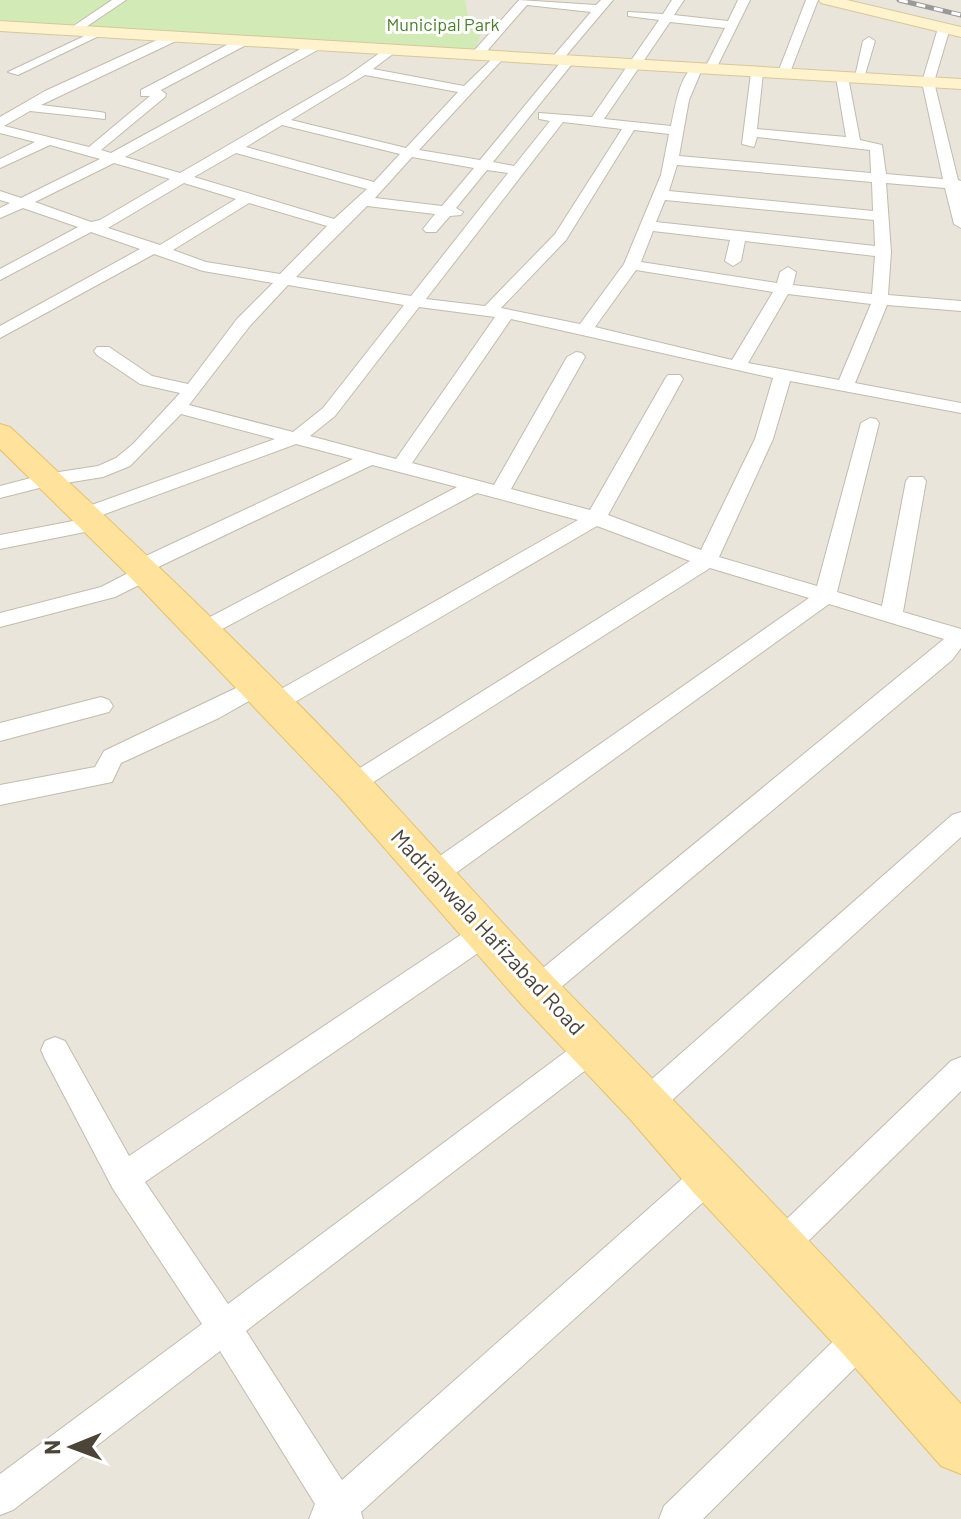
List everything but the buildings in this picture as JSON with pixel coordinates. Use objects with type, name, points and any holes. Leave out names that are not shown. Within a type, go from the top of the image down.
[{"type":"main road","name":"Madrianwala Hafizabad Road","points":[[0,433],[143,570],[353,785],[537,990],[647,1103],[961,1446]]},
{"type":"street","points":[[73,31],[120,0]]},
{"type":"street","points":[[476,56],[524,0],[603,5]]},
{"type":"street","points":[[595,122],[678,0]]},
{"type":"street","points":[[584,330],[632,265],[671,160],[683,100],[732,25],[744,0]]},
{"type":"street","points":[[783,75],[812,0]]},
{"type":"street","points":[[827,0],[953,30],[928,82],[943,116],[957,185],[961,224]]},
{"type":"street","points":[[431,229],[526,113],[603,5]]},
{"type":"street","points":[[632,14],[732,25]]},
{"type":"street","points":[[0,26],[961,84]]},
{"type":"street","points":[[14,72],[99,33]]},
{"type":"street","points":[[0,126],[29,107],[174,37]]},
{"type":"street","points":[[91,152],[160,94],[146,93],[151,89],[244,41]]},
{"type":"street","points":[[854,142],[850,77],[869,41]]},
{"type":"street","points":[[0,214],[110,159],[319,44]]},
{"type":"street","points":[[0,275],[91,226],[104,224],[280,121],[392,50]]},
{"type":"street","points":[[0,492],[46,480],[103,471],[123,462],[140,448],[192,390],[243,323],[337,224],[364,201],[497,58]]},
{"type":"street","points":[[362,71],[465,90]]},
{"type":"street","points":[[757,73],[749,138],[876,145],[883,252],[880,301],[845,386]]},
{"type":"street","points":[[29,107],[100,116]]},
{"type":"street","points":[[526,113],[677,131]]},
{"type":"street","points":[[0,542],[88,520],[298,437],[329,412],[559,118]]},
{"type":"street","points":[[280,121],[407,152],[519,171]]},
{"type":"street","points":[[0,126],[337,224]]},
{"type":"street","points":[[401,465],[497,313],[561,237],[630,126]]},
{"type":"street","points":[[0,164],[48,141]]},
{"type":"street","points":[[235,148],[376,187]]},
{"type":"street","points":[[671,160],[957,185]]},
{"type":"street","points":[[0,195],[203,266],[415,302],[532,317],[737,366],[961,408]]},
{"type":"street","points":[[660,195],[882,216]]},
{"type":"street","points":[[0,333],[158,250],[247,198]]},
{"type":"street","points":[[364,201],[483,216]]},
{"type":"street","points":[[648,226],[883,252]]},
{"type":"street","points":[[733,261],[738,236]]},
{"type":"street","points":[[632,265],[726,282],[786,280],[880,301],[961,306]]},
{"type":"street","points":[[737,366],[786,280]]},
{"type":"street","points":[[103,351],[146,380],[192,390]]},
{"type":"street","points":[[499,493],[576,357]]},
{"type":"street","points":[[353,785],[707,560],[764,439],[783,374]]},
{"type":"street","points":[[0,795],[103,775],[112,757],[211,712],[266,694],[596,518],[674,379]]},
{"type":"street","points":[[177,407],[596,518],[707,560],[960,637],[944,654],[537,990]]},
{"type":"street","points":[[433,875],[825,597],[870,423]]},
{"type":"street","points":[[0,620],[108,592],[143,570],[371,458]]},
{"type":"street","points":[[891,617],[916,481]]},
{"type":"street","points":[[201,631],[475,486]]},
{"type":"street","points":[[0,732],[101,706]]},
{"type":"street","points":[[647,1103],[961,822]]},
{"type":"street","points":[[124,1178],[487,932]]},
{"type":"street","points":[[0,1497],[594,1047]]},
{"type":"street","points":[[55,1050],[124,1178],[225,1329],[336,1515],[710,1175]]},
{"type":"street","points":[[778,1249],[961,1071]]},
{"type":"street","points":[[677,1519],[863,1336]]},
{"type":"shaded area","points":[[0,0],[961,0],[961,1519],[0,1519]]},
{"type":"green space","points":[[0,0],[112,0],[69,27],[0,20]]},
{"type":"green space","name":"Municipal Park","points":[[124,0],[465,0],[470,28],[482,30],[475,51],[81,29]]},
{"type":"railway","points":[[899,0],[961,15]]}]
